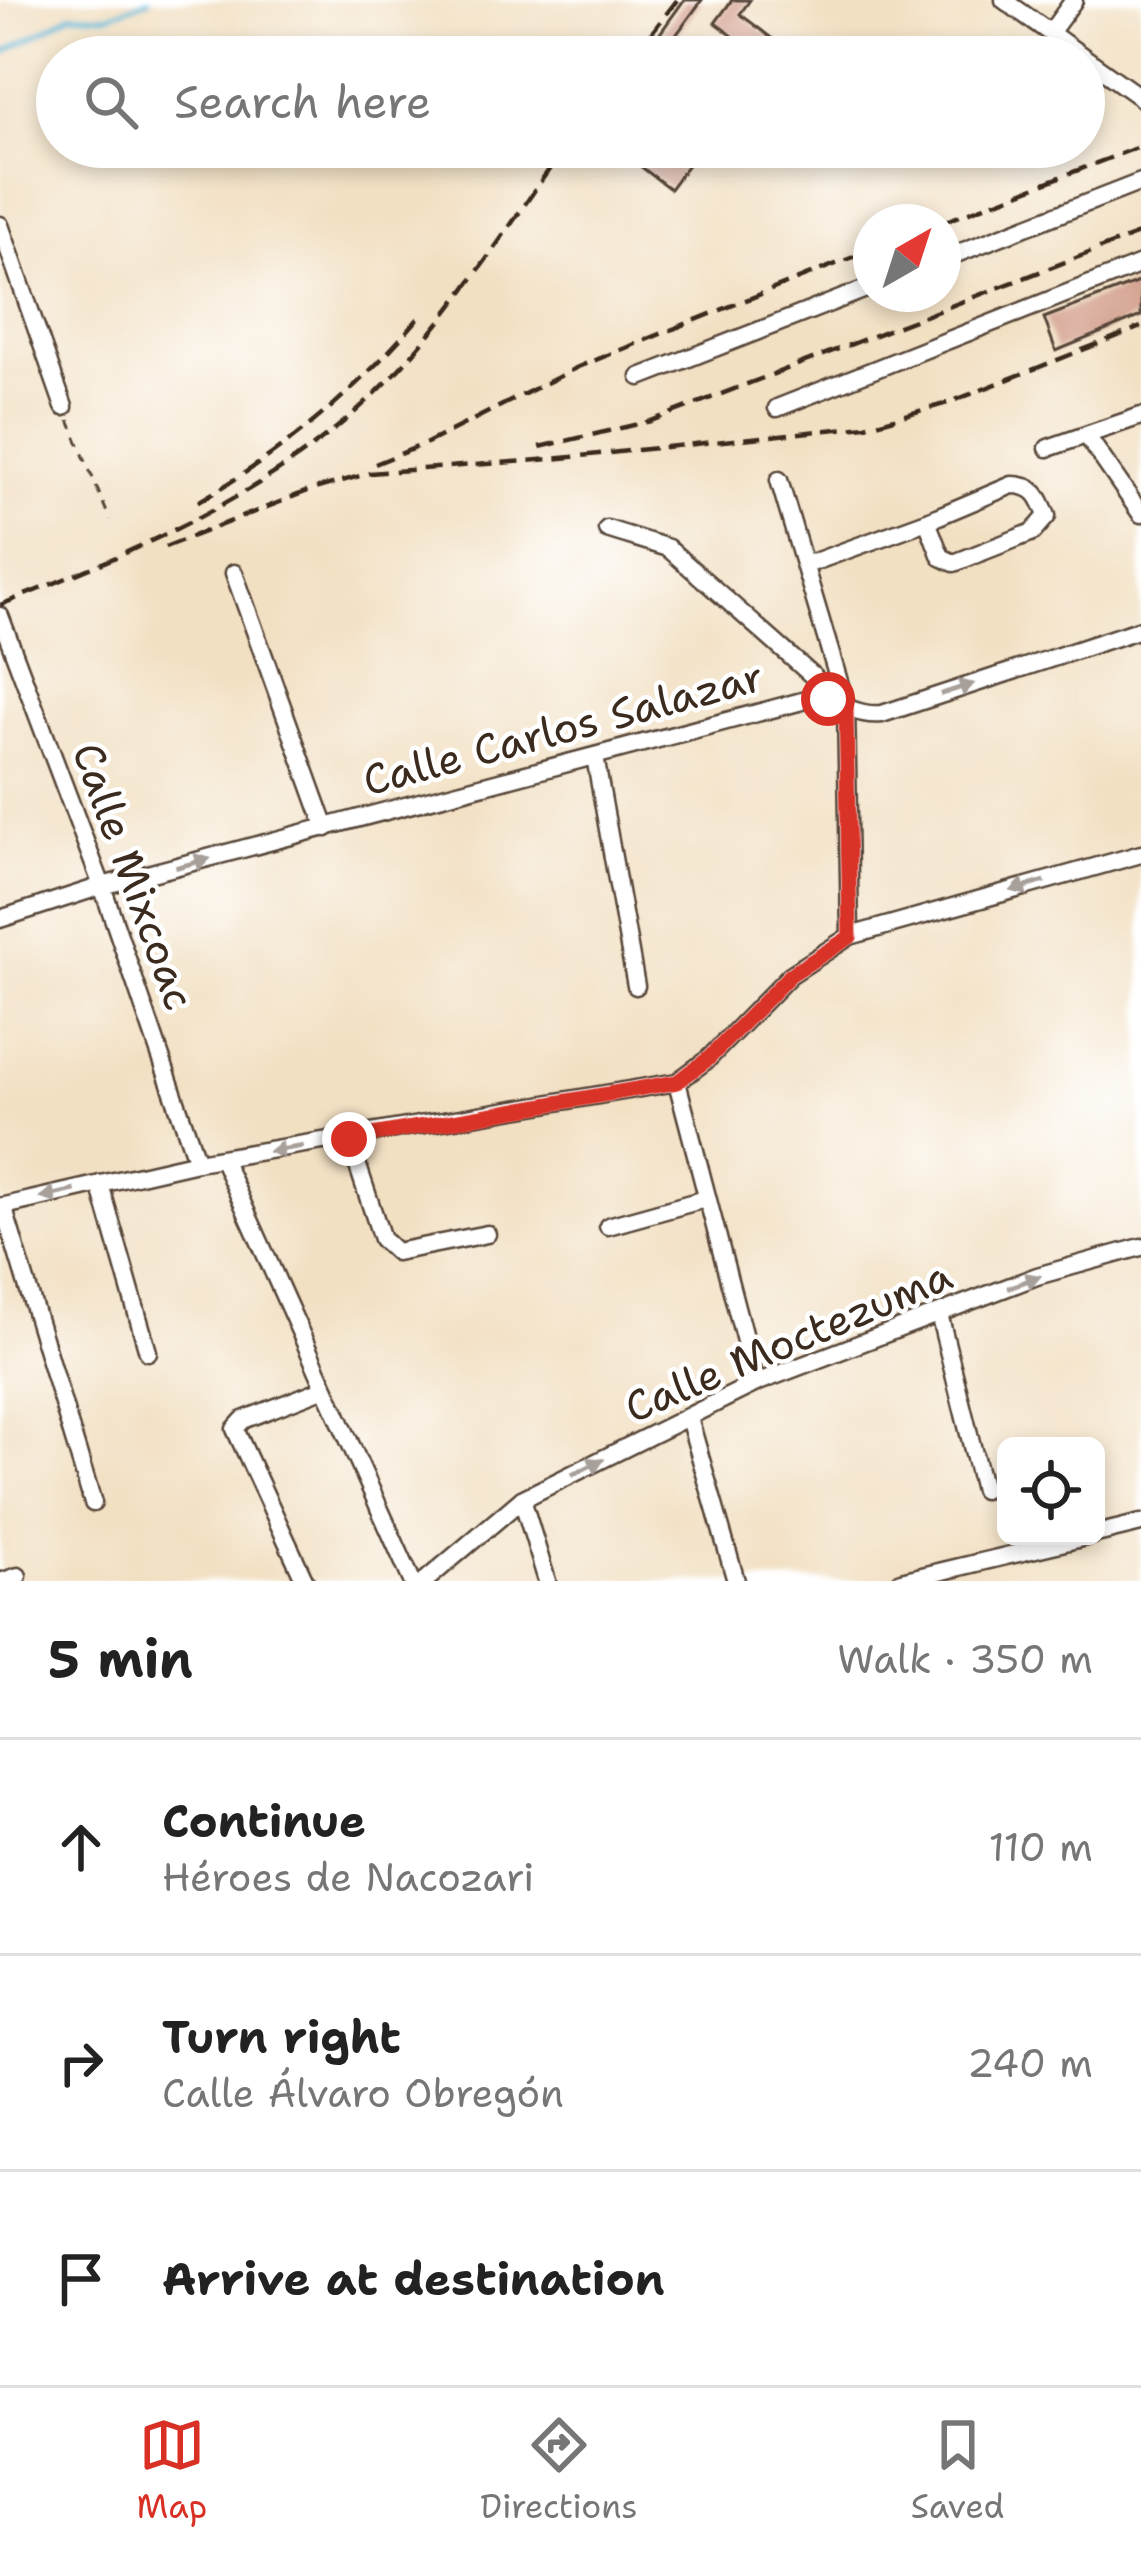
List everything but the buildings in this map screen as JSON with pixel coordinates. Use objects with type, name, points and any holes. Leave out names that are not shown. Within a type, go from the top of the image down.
[{"type":"street","points":[[1004,0],[1054,36]]},
{"type":"street","points":[[1050,33],[1074,0]]},
{"type":"street","points":[[1105,72],[1141,98]]},
{"type":"street","points":[[961,252],[1141,182]]},
{"type":"street","points":[[1,232],[64,407]]},
{"type":"street","points":[[777,408],[1141,264]]},
{"type":"street","points":[[640,377],[853,294]]},
{"type":"street","points":[[1048,448],[1141,416]]},
{"type":"street","points":[[1088,436],[1141,514]]},
{"type":"street","points":[[779,480],[846,705],[850,937]]},
{"type":"street","points":[[806,565],[1012,485],[1025,485],[1040,498],[1047,516],[1033,532],[954,563],[941,557],[928,521]]},
{"type":"street","points":[[607,529],[668,548],[846,705]]},
{"type":"street","points":[[234,573],[326,828]]},
{"type":"street","name":"Calle Mixcoac","points":[[2,621],[102,886],[197,1162]]},
{"type":"street","name":"Calle Carlos Salazar","points":[[0,920],[102,886],[806,700],[828,699],[862,714],[882,714],[1141,629]]},
{"type":"street","points":[[595,758],[637,986]]},
{"type":"street","points":[[93,1503],[2,1206],[197,1162],[677,1082],[708,1059],[790,975],[850,937],[1141,854]]},
{"type":"street","points":[[677,1082],[756,1383]]},
{"type":"street","points":[[349,1139],[382,1239],[396,1252],[487,1234]]},
{"type":"street","points":[[223,1160],[412,1581]]},
{"type":"street","points":[[100,1184],[148,1352]]},
{"type":"street","points":[[608,1226],[705,1199]]},
{"type":"street","name":"Calle Moctezuma","points":[[425,1581],[522,1499],[756,1383],[1037,1276],[1141,1247]]},
{"type":"street","points":[[939,1314],[983,1490]]},
{"type":"street","points":[[305,1581],[235,1429],[243,1420],[325,1388]]},
{"type":"street","points":[[689,1418],[736,1581]]},
{"type":"street","points":[[522,1499],[547,1581]]},
{"type":"street","points":[[1105,1532],[1141,1523]]},
{"type":"street","points":[[901,1581],[1053,1545]]},
{"type":"street","points":[[990,1561],[998,1581]]},
{"type":"path","points":[[64,407],[110,520]]},
{"type":"waterway","points":[[0,55],[72,14],[106,16],[149,0]]},
{"type":"railway","points":[[649,36],[677,0]]},
{"type":"railway","points":[[1105,160],[1141,146]]},
{"type":"railway","points":[[0,605],[163,535],[264,480],[312,447],[357,410],[423,342],[550,168]]},
{"type":"railway","points":[[961,215],[1084,168]]},
{"type":"railway","points":[[540,447],[651,421],[1141,233]]},
{"type":"railway","points":[[375,464],[578,367],[853,257]]},
{"type":"railway","points":[[198,502],[318,418],[422,314]]},
{"type":"railway","points":[[165,547],[308,491],[370,473],[866,426],[948,403],[1141,327]]},
{"type":"route","points":[[349,1139],[677,1082],[708,1059],[790,975],[850,937],[846,705],[828,699]]}]
